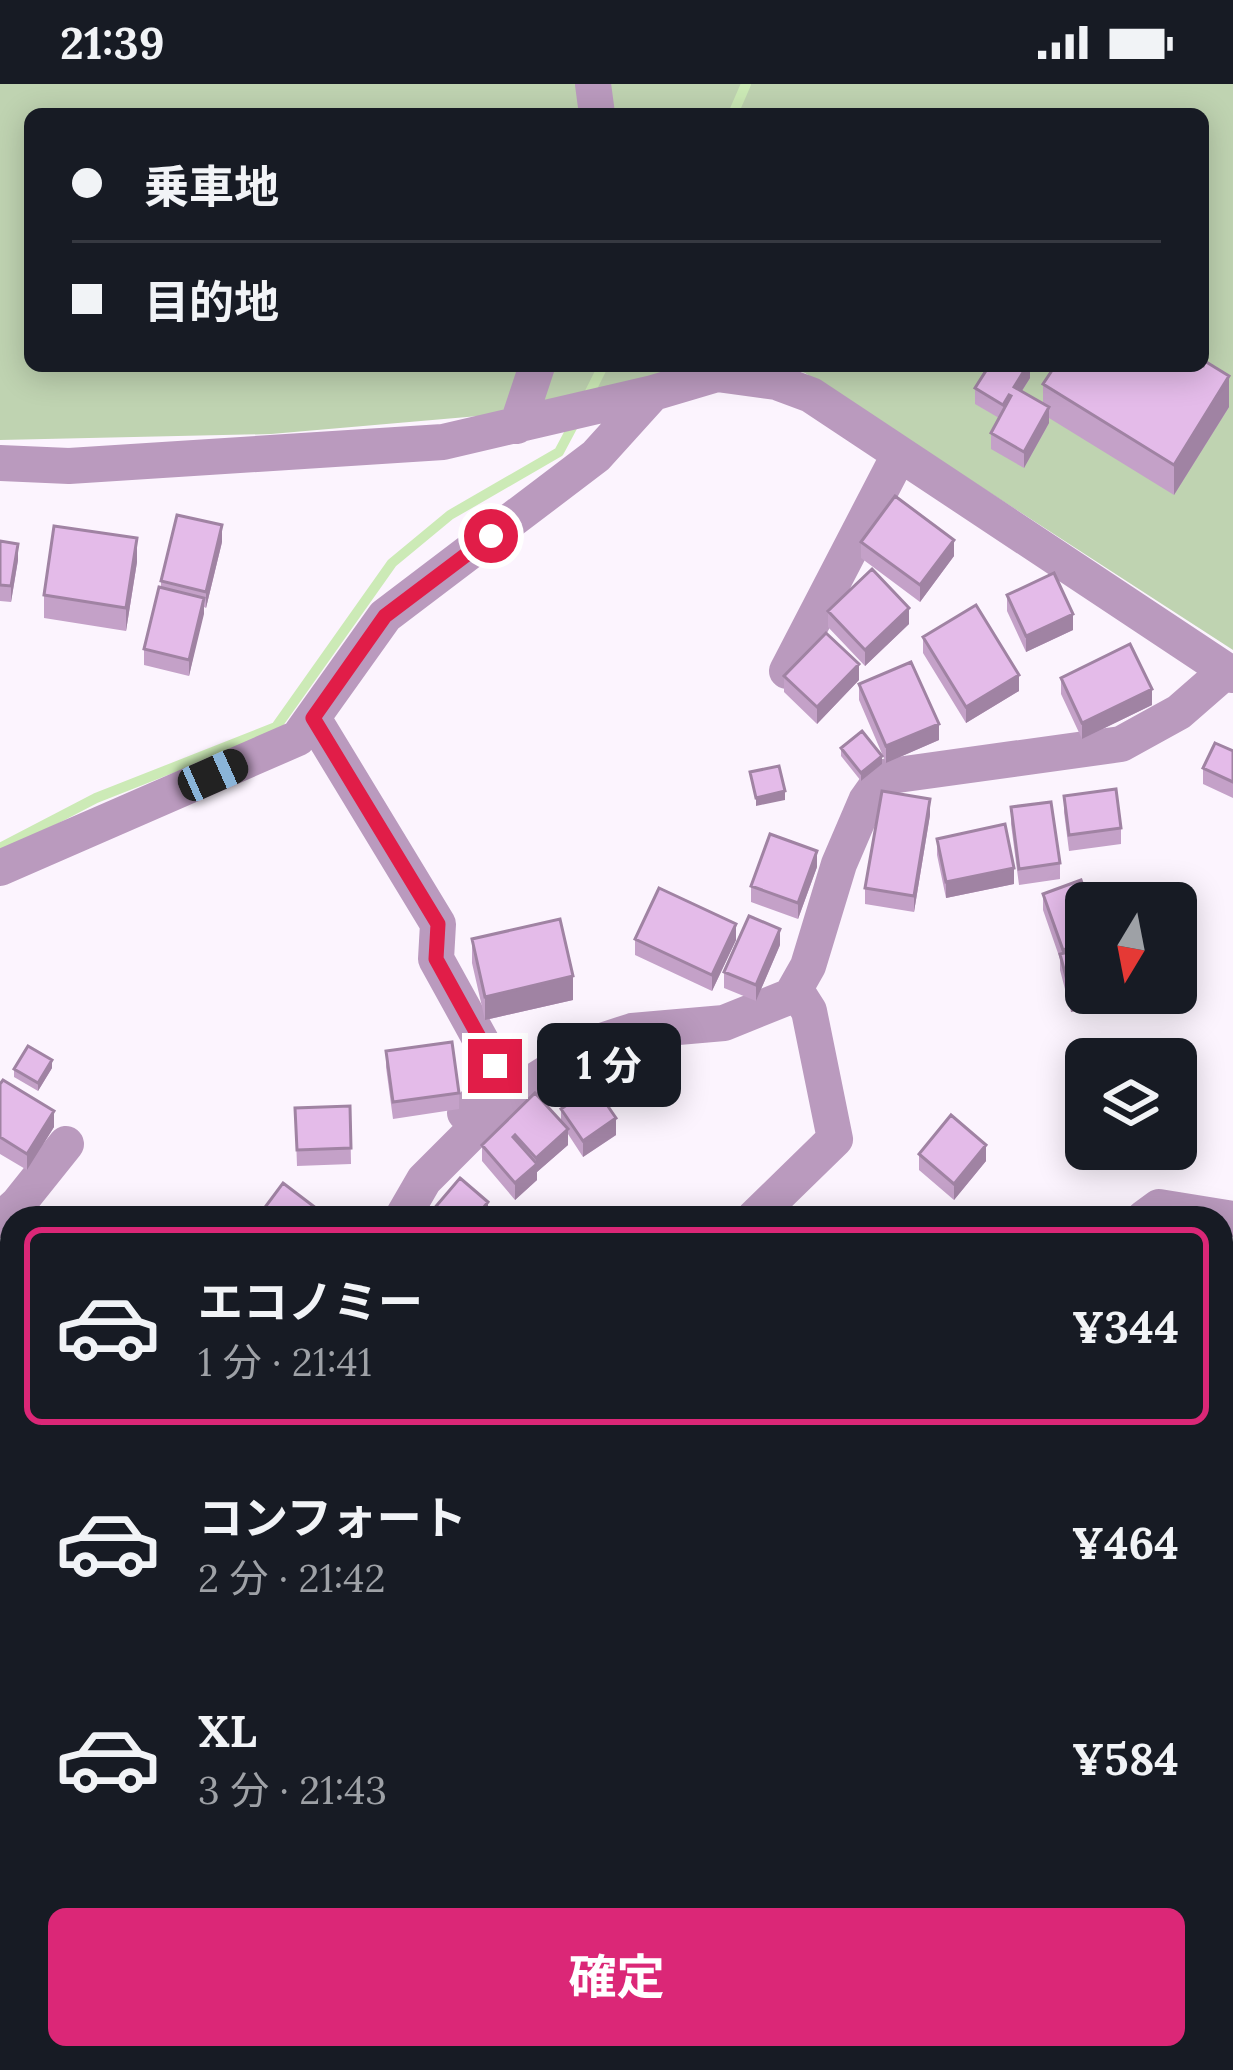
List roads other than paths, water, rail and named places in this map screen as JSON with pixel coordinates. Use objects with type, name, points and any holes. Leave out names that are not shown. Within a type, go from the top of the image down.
[{"type":"street","points":[[517,426],[535,372]]},
{"type":"street","points":[[0,464],[69,466],[442,442],[717,374],[776,382],[811,395],[1229,673],[1179,712],[1121,744],[883,777],[866,801],[839,864],[808,966],[790,996],[724,1023],[632,1031],[595,1043],[520,1090],[424,1180],[409,1206]]},
{"type":"street","points":[[0,868],[298,738],[385,616],[596,456],[653,393]]},
{"type":"street","points":[[787,670],[899,454]]},
{"type":"street","points":[[313,718],[438,924],[436,959],[495,1066],[495,1085],[454,1125],[445,1159]]},
{"type":"street","points":[[766,1206],[835,1138],[808,1011],[795,989]]},
{"type":"street","points":[[17,1206],[66,1144]]},
{"type":"waterway","points":[[736,108],[746,84]]},
{"type":"waterway","points":[[587,398],[600,372]]},
{"type":"waterway","points":[[0,848],[96,798],[276,727],[392,563],[450,515],[559,452],[576,420]]}]
